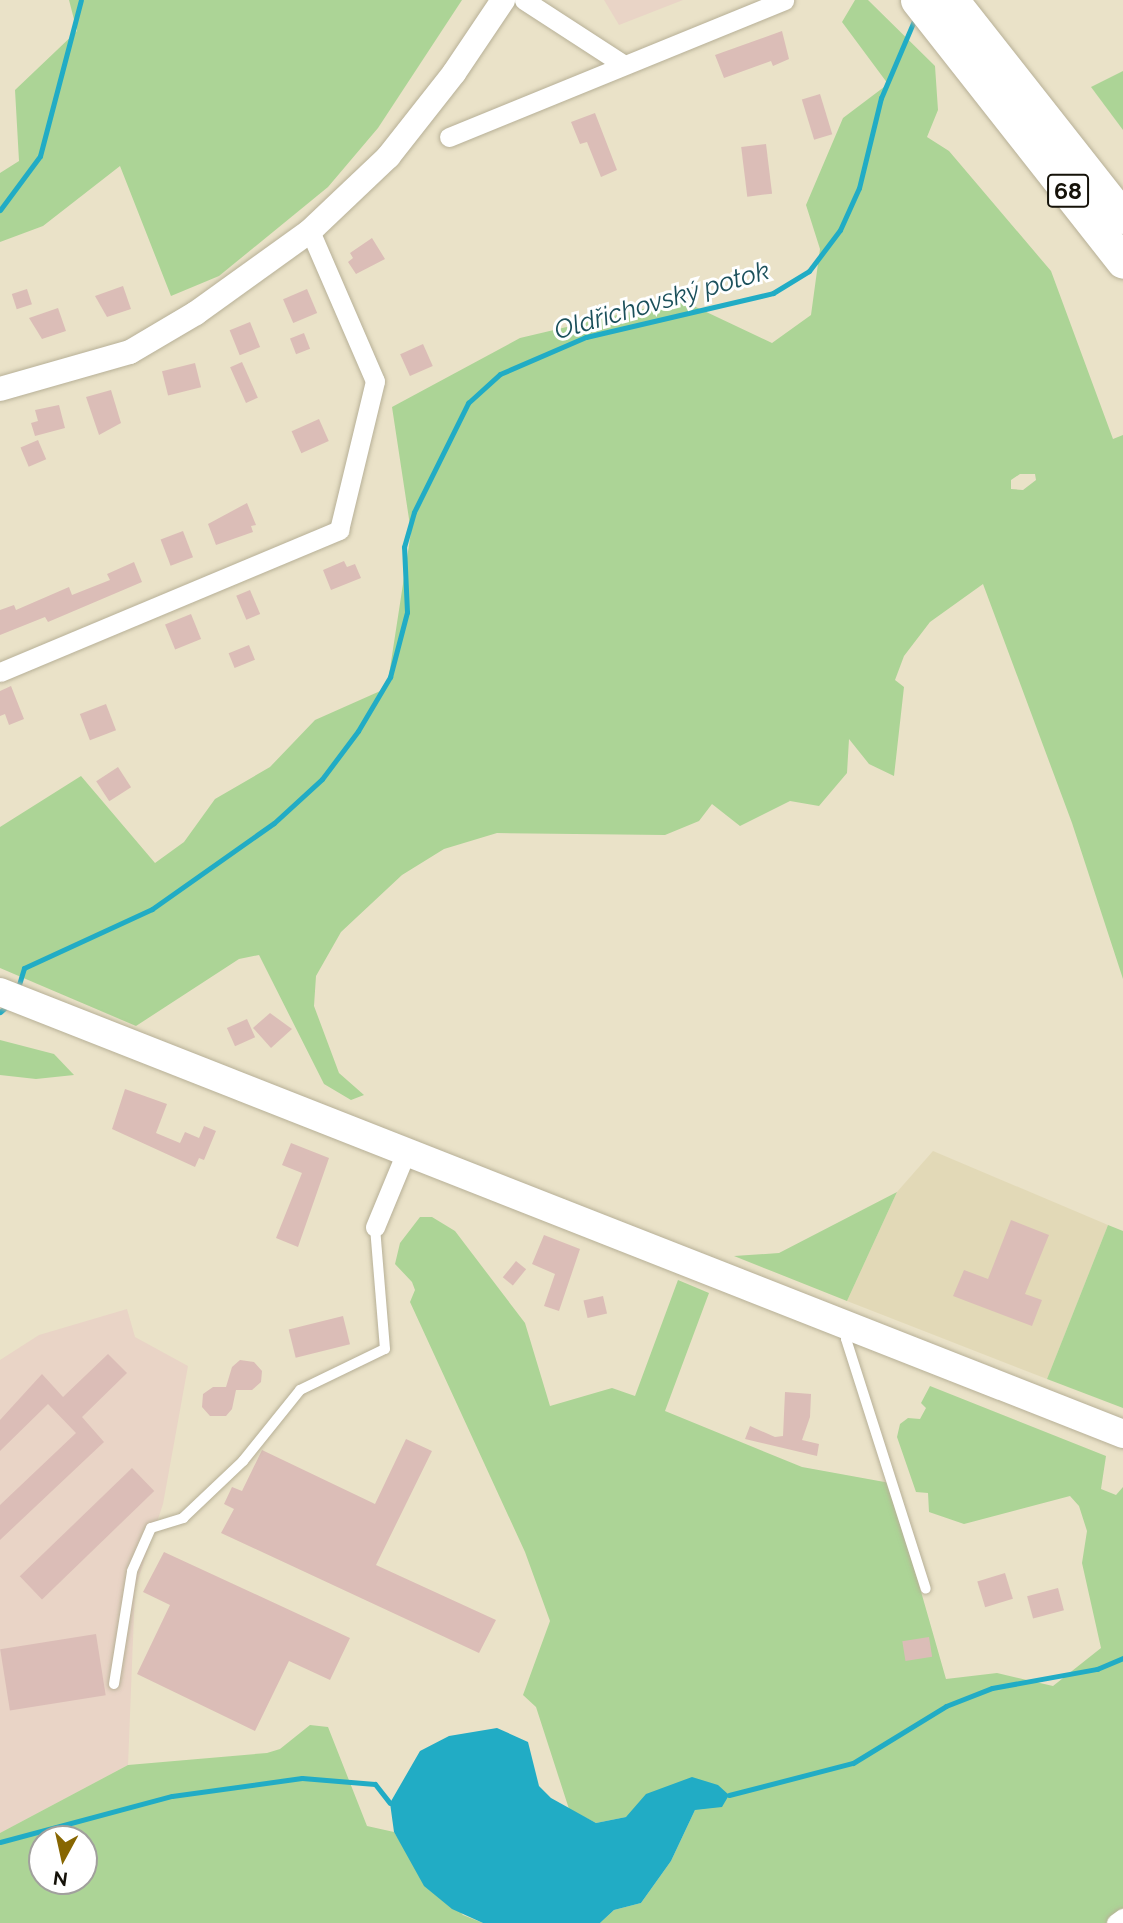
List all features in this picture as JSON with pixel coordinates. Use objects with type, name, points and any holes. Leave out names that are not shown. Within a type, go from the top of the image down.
[{"type":"highway","name":"68","points":[[917,0],[993,74],[1123,217]]},
{"type":"highway","name":"68","points":[[952,0],[993,74],[1123,262]]},
{"type":"main road","points":[[0,992],[1123,1434]]},
{"type":"street","points":[[0,389],[130,352],[195,313],[310,231],[388,157],[454,73],[503,0]]},
{"type":"street","points":[[524,0],[624,65]]},
{"type":"street","points":[[449,137],[784,0]]},
{"type":"street","points":[[0,672],[340,530],[375,381],[310,231]]},
{"type":"street","points":[[375,1227],[406,1152]]},
{"type":"street","points":[[1116,1923],[1123,1918]]},
{"type":"lane","points":[[114,1684],[132,1572],[150,1528],[183,1518],[243,1461],[300,1390],[385,1349],[375,1227]]},
{"type":"lane","points":[[851,1328],[846,1339],[926,1589]]},
{"type":"shaded area","points":[[604,0],[683,0],[619,25]]},
{"type":"shaded area","points":[[933,1151],[1108,1225],[1047,1379],[847,1301],[897,1192]]},
{"type":"shaded area","points":[[127,1309],[135,1337],[188,1366],[163,1504],[135,1589],[128,1765],[0,1833],[0,1360],[39,1335]]},
{"type":"green space","points":[[69,0],[462,0],[378,128],[328,187],[219,276],[171,296],[120,166],[43,226],[0,242],[0,173],[19,161],[15,90],[77,31]]},
{"type":"green space","points":[[855,0],[868,0],[935,66],[938,110],[927,137],[949,151],[1051,271],[1113,439],[1123,435],[1123,979],[1072,823],[983,584],[930,622],[904,656],[895,680],[904,687],[894,776],[869,764],[849,739],[847,773],[819,806],[790,801],[740,826],[712,804],[699,821],[665,835],[497,833],[444,849],[402,875],[341,932],[316,976],[314,1006],[339,1073],[364,1095],[351,1100],[324,1084],[259,955],[239,959],[136,1026],[0,968],[0,827],[81,776],[155,863],[184,842],[215,799],[270,767],[315,720],[387,688],[411,532],[392,407],[520,338],[681,300],[772,343],[811,315],[820,249],[806,205],[843,118],[888,84],[842,22]],"holes":[[[1020,474],[1035,474],[1036,480],[1023,490],[1011,489],[1011,480]]]},
{"type":"green space","points":[[1123,71],[1123,130],[1091,87]]},
{"type":"green space","points":[[0,1040],[54,1054],[74,1075],[36,1079],[0,1075]]},
{"type":"green space","points":[[897,1192],[847,1301],[734,1256],[779,1253]]},
{"type":"green space","points":[[420,1217],[432,1217],[455,1231],[525,1323],[550,1406],[612,1388],[635,1396],[678,1280],[709,1293],[665,1411],[802,1467],[890,1483],[946,1679],[997,1673],[1053,1686],[1101,1648],[1082,1563],[1087,1531],[1079,1506],[1070,1496],[964,1524],[929,1512],[928,1493],[916,1492],[897,1437],[900,1424],[908,1418],[920,1419],[926,1408],[921,1403],[930,1386],[1106,1456],[1101,1489],[1116,1495],[1123,1487],[1123,1923],[600,1923],[614,1910],[641,1903],[671,1861],[695,1810],[722,1807],[626,1817],[596,1823],[569,1809],[536,1707],[523,1695],[550,1621],[525,1552],[410,1302],[415,1290],[412,1282],[395,1264],[400,1243]]},
{"type":"green space","points":[[1108,1225],[1123,1231],[1123,1408],[1047,1379]]},
{"type":"green space","points":[[310,1725],[328,1727],[367,1826],[394,1832],[409,1856],[463,1915],[483,1923],[0,1923],[0,1833],[128,1765],[267,1753],[280,1749]]},
{"type":"water","points":[[497,1728],[528,1742],[539,1786],[551,1798],[596,1823],[626,1817],[646,1794],[692,1777],[718,1785],[729,1795],[722,1807],[695,1810],[671,1861],[641,1903],[614,1910],[600,1923],[483,1923],[452,1909],[424,1886],[394,1832],[390,1803],[420,1751],[449,1736]]},
{"type":"building","points":[[782,31],[789,59],[773,66],[771,61],[724,78],[715,55]]},
{"type":"building","points":[[820,94],[832,134],[814,140],[802,100]]},
{"type":"building","points":[[595,113],[617,170],[601,177],[587,142],[580,144],[571,122]]},
{"type":"building","points":[[766,144],[772,194],[747,197],[741,147]]},
{"type":"building","points":[[372,238],[385,259],[356,274],[348,262],[353,258],[350,253]]},
{"type":"building","points":[[123,286],[131,309],[107,317],[95,296]]},
{"type":"building","points":[[27,289],[32,304],[17,309],[12,294]]},
{"type":"building","points":[[307,289],[317,313],[293,323],[283,299]]},
{"type":"building","points":[[58,308],[66,331],[42,339],[29,318]]},
{"type":"building","points":[[250,322],[260,347],[240,355],[230,330]]},
{"type":"building","points":[[304,333],[310,349],[296,354],[290,338]]},
{"type":"building","points":[[423,344],[433,366],[410,376],[400,354]]},
{"type":"building","points":[[242,362],[258,398],[246,403],[230,367]]},
{"type":"building","points":[[195,363],[201,387],[168,395],[162,371]]},
{"type":"building","points":[[111,390],[121,423],[99,435],[86,397]]},
{"type":"building","points":[[59,405],[65,428],[35,436],[31,423],[38,421],[35,410]]},
{"type":"building","points":[[319,419],[329,441],[301,453],[292,431]]},
{"type":"building","points":[[38,440],[46,459],[29,467],[21,447]]},
{"type":"building","points":[[247,503],[256,525],[251,526],[253,532],[216,545],[208,524]]},
{"type":"building","points":[[183,531],[193,557],[171,566],[161,540]]},
{"type":"building","points":[[344,561],[347,567],[355,564],[361,578],[331,590],[323,570]]},
{"type":"building","points":[[134,562],[142,582],[48,622],[45,617],[0,635],[0,610],[14,605],[16,610],[69,587],[72,595],[110,580],[107,574]]},
{"type":"building","points":[[250,590],[260,614],[246,620],[236,596]]},
{"type":"building","points":[[191,614],[201,639],[175,650],[165,624]]},
{"type":"building","points":[[249,645],[255,660],[235,668],[229,653]]},
{"type":"building","points":[[11,686],[24,719],[9,725],[5,714],[0,716],[0,691]]},
{"type":"building","points":[[106,704],[116,730],[90,740],[80,714]]},
{"type":"building","points":[[118,767],[131,787],[109,801],[96,781]]},
{"type":"building","points":[[270,1013],[292,1029],[271,1048],[253,1028]]},
{"type":"building","points":[[247,1019],[255,1037],[235,1046],[227,1028]]},
{"type":"building","points":[[125,1089],[167,1104],[156,1133],[180,1143],[185,1132],[199,1138],[204,1126],[216,1131],[204,1160],[199,1158],[195,1167],[112,1129]]},
{"type":"building","points":[[291,1143],[329,1158],[298,1247],[276,1238],[302,1173],[282,1165]]},
{"type":"building","points":[[1011,1220],[1049,1235],[1025,1294],[1042,1300],[1032,1326],[953,1296],[964,1270],[988,1279]]},
{"type":"building","points":[[544,1235],[580,1249],[559,1311],[544,1306],[555,1274],[532,1264]]},
{"type":"building","points":[[516,1261],[526,1269],[513,1286],[503,1277]]},
{"type":"building","points":[[603,1296],[607,1314],[588,1318],[584,1300]]},
{"type":"building","points":[[343,1316],[350,1344],[296,1358],[289,1330]]},
{"type":"building","points":[[108,1354],[127,1373],[82,1417],[104,1442],[0,1540],[0,1505],[76,1433],[48,1404],[0,1451],[0,1420],[42,1374],[63,1397]]},
{"type":"building","points":[[240,1360],[254,1362],[262,1371],[261,1382],[252,1390],[236,1390],[232,1409],[226,1416],[210,1416],[202,1407],[203,1394],[213,1387],[226,1387],[232,1367]]},
{"type":"building","points":[[785,1392],[811,1394],[810,1417],[802,1440],[819,1444],[817,1456],[745,1439],[750,1426],[775,1437],[783,1436]]},
{"type":"building","points":[[406,1439],[432,1451],[376,1565],[496,1620],[479,1653],[221,1533],[234,1509],[224,1504],[232,1487],[242,1491],[262,1450],[375,1504]]},
{"type":"building","points":[[132,1468],[154,1491],[42,1599],[20,1576]]},
{"type":"building","points":[[164,1552],[350,1638],[330,1680],[289,1661],[255,1731],[137,1674],[170,1605],[143,1592]]},
{"type":"building","points":[[1005,1573],[1013,1599],[985,1607],[977,1581]]},
{"type":"building","points":[[1058,1588],[1064,1610],[1033,1618],[1027,1596]]},
{"type":"building","points":[[96,1634],[106,1695],[10,1710],[0,1649]]},
{"type":"building","points":[[929,1637],[932,1657],[905,1661],[902,1641]]},
{"type":"waterway","points":[[0,210],[40,156],[81,0]]},
{"type":"waterway","name":"Oldřichovský potok","points":[[17,991],[24,968],[152,909],[274,823],[322,779],[358,731],[390,677],[407,612],[404,547],[414,512],[468,403],[500,374],[586,337],[773,293],[809,271],[840,230],[859,188],[881,98],[916,16]]},
{"type":"waterway","name":"Oldřichovský potok","points":[[0,1012],[8,1005]]},
{"type":"waterway","points":[[729,1795],[853,1763],[946,1706],[992,1688],[1097,1669],[1123,1658]]},
{"type":"waterway","points":[[0,1842],[172,1796],[302,1778],[375,1784],[390,1803]]}]
